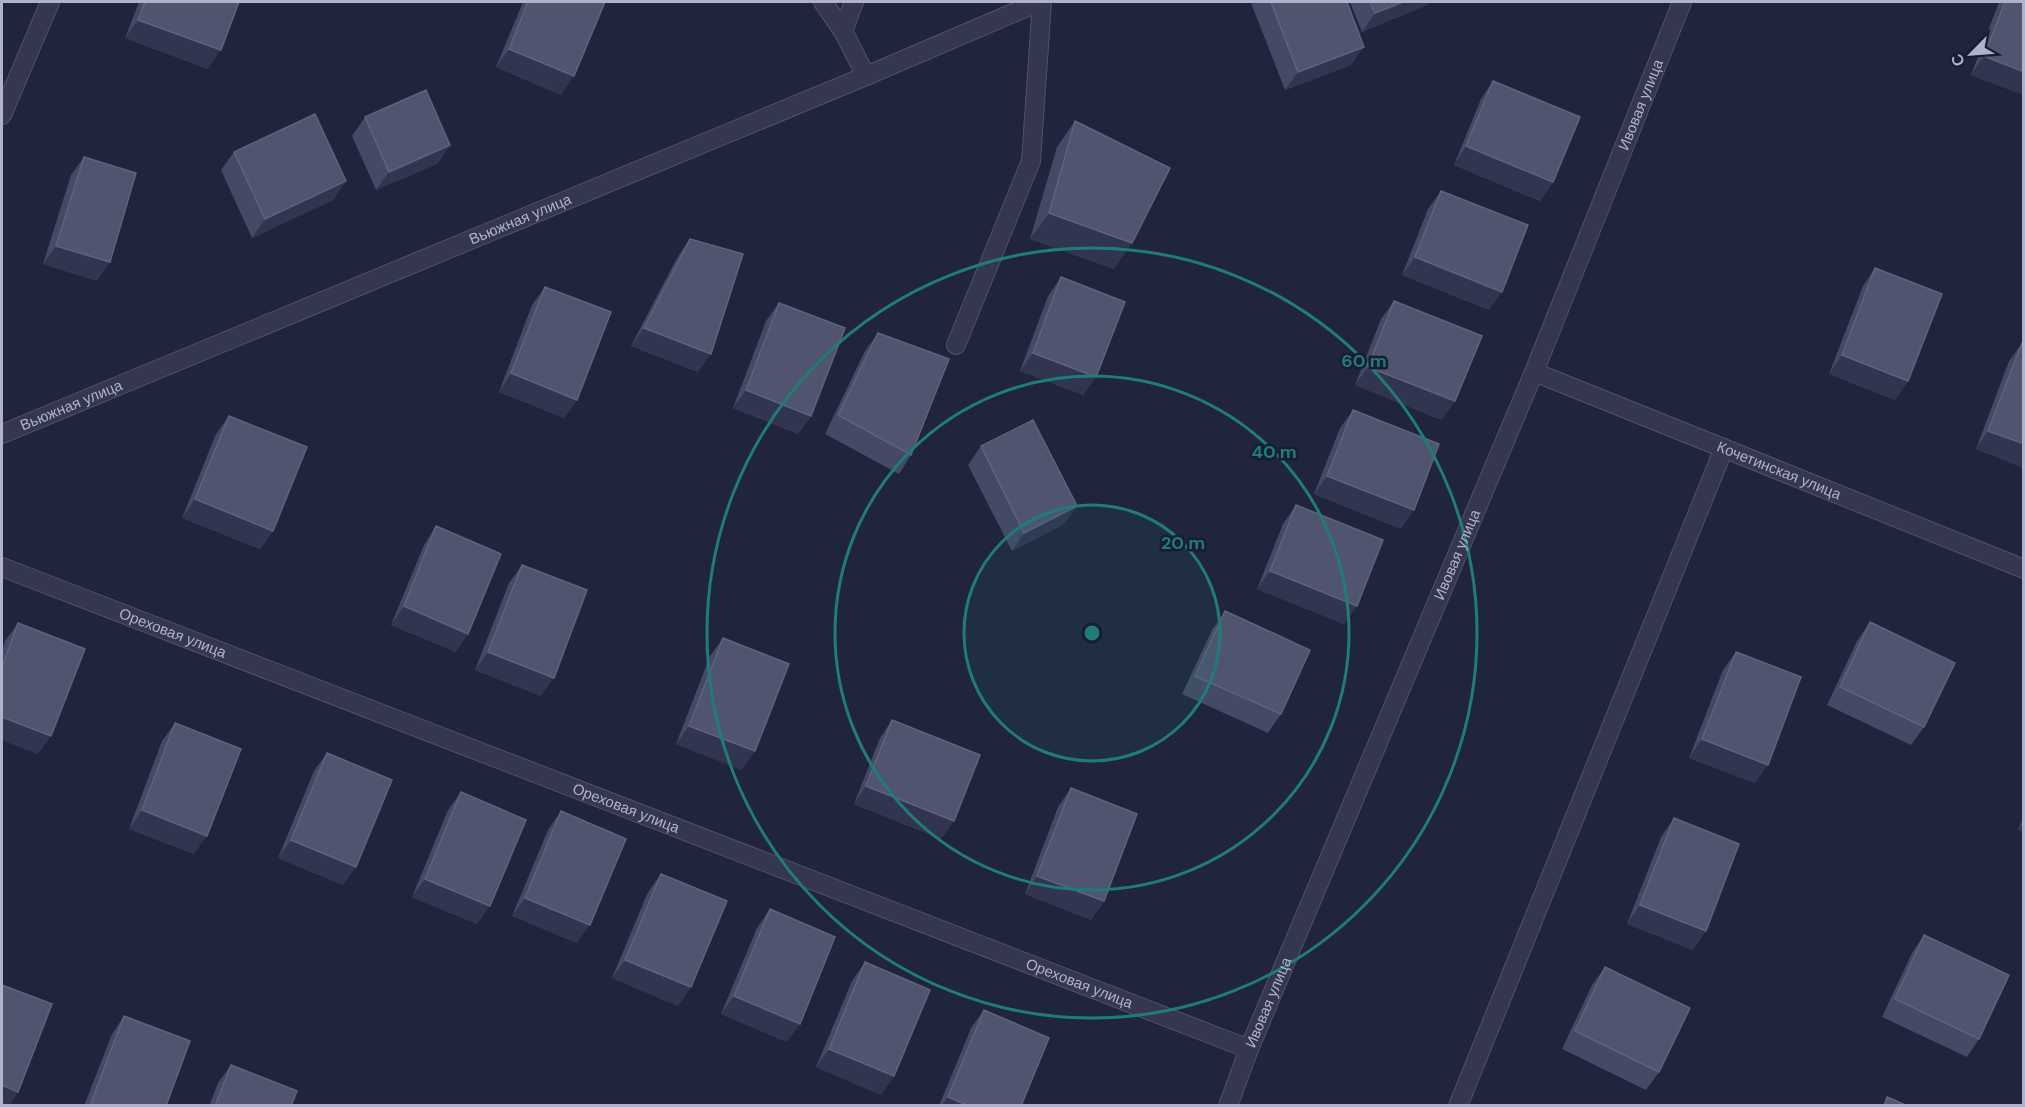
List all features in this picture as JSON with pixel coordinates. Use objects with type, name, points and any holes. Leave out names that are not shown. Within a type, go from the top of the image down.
[{"type":"street","points":[[2,115],[50,2]]},
{"type":"street","points":[[823,2],[843,31],[866,76]]},
{"type":"street","points":[[843,31],[854,2]]},
{"type":"street","points":[[956,345],[1031,161],[1040,2]]},
{"type":"street","name":"Вьюжная улица","points":[[2,434],[1040,2]]},
{"type":"street","name":"Ивовая улица","points":[[1228,1106],[1249,1049],[1534,372],[1682,2]]},
{"type":"street","name":"Кочетинская улица","points":[[1534,372],[2024,569]]},
{"type":"street","points":[[1458,1106],[1724,448]]},
{"type":"street","name":"Ореховая улица","points":[[2,567],[1249,1049]]},
{"type":"building","points":[[145,2],[239,2],[221,50],[138,20]]},
{"type":"building","points":[[528,2],[605,2],[574,76],[509,49]]},
{"type":"building","points":[[1271,2],[1347,2],[1364,47],[1298,72]]},
{"type":"building","points":[[1370,2],[1403,2],[1375,13]]},
{"type":"building","points":[[2005,2],[2024,2],[2024,72],[1984,56]]},
{"type":"building","points":[[1493,81],[1580,117],[1553,182],[1466,146]]},
{"type":"building","points":[[426,90],[450,145],[389,172],[365,117]]},
{"type":"building","points":[[315,114],[346,181],[265,219],[234,152]]},
{"type":"building","points":[[1075,121],[1170,168],[1132,243],[1049,213]]},
{"type":"building","points":[[84,157],[136,173],[110,262],[56,246]]},
{"type":"building","points":[[1441,191],[1528,225],[1502,292],[1415,257]]},
{"type":"building","points":[[690,239],[743,254],[711,354],[644,328]]},
{"type":"building","points":[[1875,268],[1942,294],[1908,381],[1842,355]]},
{"type":"building","points":[[1061,277],[1125,302],[1096,377],[1033,353]]},
{"type":"building","points":[[545,287],[611,312],[577,400],[511,373]]},
{"type":"building","points":[[1394,301],[1482,336],[1455,401],[1368,367]]},
{"type":"building","points":[[779,303],[845,328],[811,416],[746,390]]},
{"type":"building","points":[[878,333],[949,359],[911,455],[838,415]]},
{"type":"building","points":[[2022,343],[2024,344],[2024,444],[1988,431]]},
{"type":"building","points":[[1353,410],[1439,444],[1414,510],[1327,476]]},
{"type":"building","points":[[229,416],[307,447],[273,531],[195,499]]},
{"type":"building","points":[[1033,420],[1077,506],[1024,533],[981,446]]},
{"type":"building","points":[[1296,505],[1383,540],[1357,606],[1270,571]]},
{"type":"building","points":[[436,526],[501,554],[468,634],[404,606]]},
{"type":"building","points":[[522,565],[587,590],[554,678],[488,652]]},
{"type":"building","points":[[1225,611],[1310,650],[1281,714],[1195,676]]},
{"type":"building","points":[[1870,622],[1955,663],[1924,727],[1840,687]]},
{"type":"building","points":[[18,623],[85,649],[51,736],[2,717],[2,667]]},
{"type":"building","points":[[723,638],[789,664],[755,751],[689,726]]},
{"type":"building","points":[[1736,652],[1801,677],[1768,765],[1702,739]]},
{"type":"building","points":[[892,720],[980,755],[954,821],[866,786]]},
{"type":"building","points":[[175,723],[241,749],[207,836],[142,810]]},
{"type":"building","points":[[327,753],[392,780],[356,867],[291,840]]},
{"type":"building","points":[[1071,788],[1137,814],[1104,901],[1037,876]]},
{"type":"building","points":[[461,792],[526,820],[490,906],[425,879]]},
{"type":"building","points":[[561,811],[626,839],[590,925],[525,898]]},
{"type":"building","points":[[1674,818],[1739,844],[1706,931],[1640,905]]},
{"type":"building","points":[[661,874],[727,901],[691,987],[625,960]]},
{"type":"building","points":[[770,909],[835,937],[800,1024],[734,996]]},
{"type":"building","points":[[1924,935],[2009,975],[1979,1039],[1895,999]]},
{"type":"building","points":[[865,962],[930,990],[894,1076],[829,1049]]},
{"type":"building","points":[[1605,967],[1690,1008],[1659,1072],[1575,1031]]},
{"type":"building","points":[[2,985],[52,1004],[18,1092],[2,1085]]},
{"type":"building","points":[[984,1010],[1049,1038],[1021,1106],[969,1106],[948,1097]]},
{"type":"building","points":[[124,1016],[190,1041],[166,1106],[96,1106],[91,1103]]},
{"type":"building","points":[[231,1065],[297,1091],[291,1106],[215,1106]]},
{"type":"building","points":[[1887,1097],[1908,1106],[1884,1106]]}]
